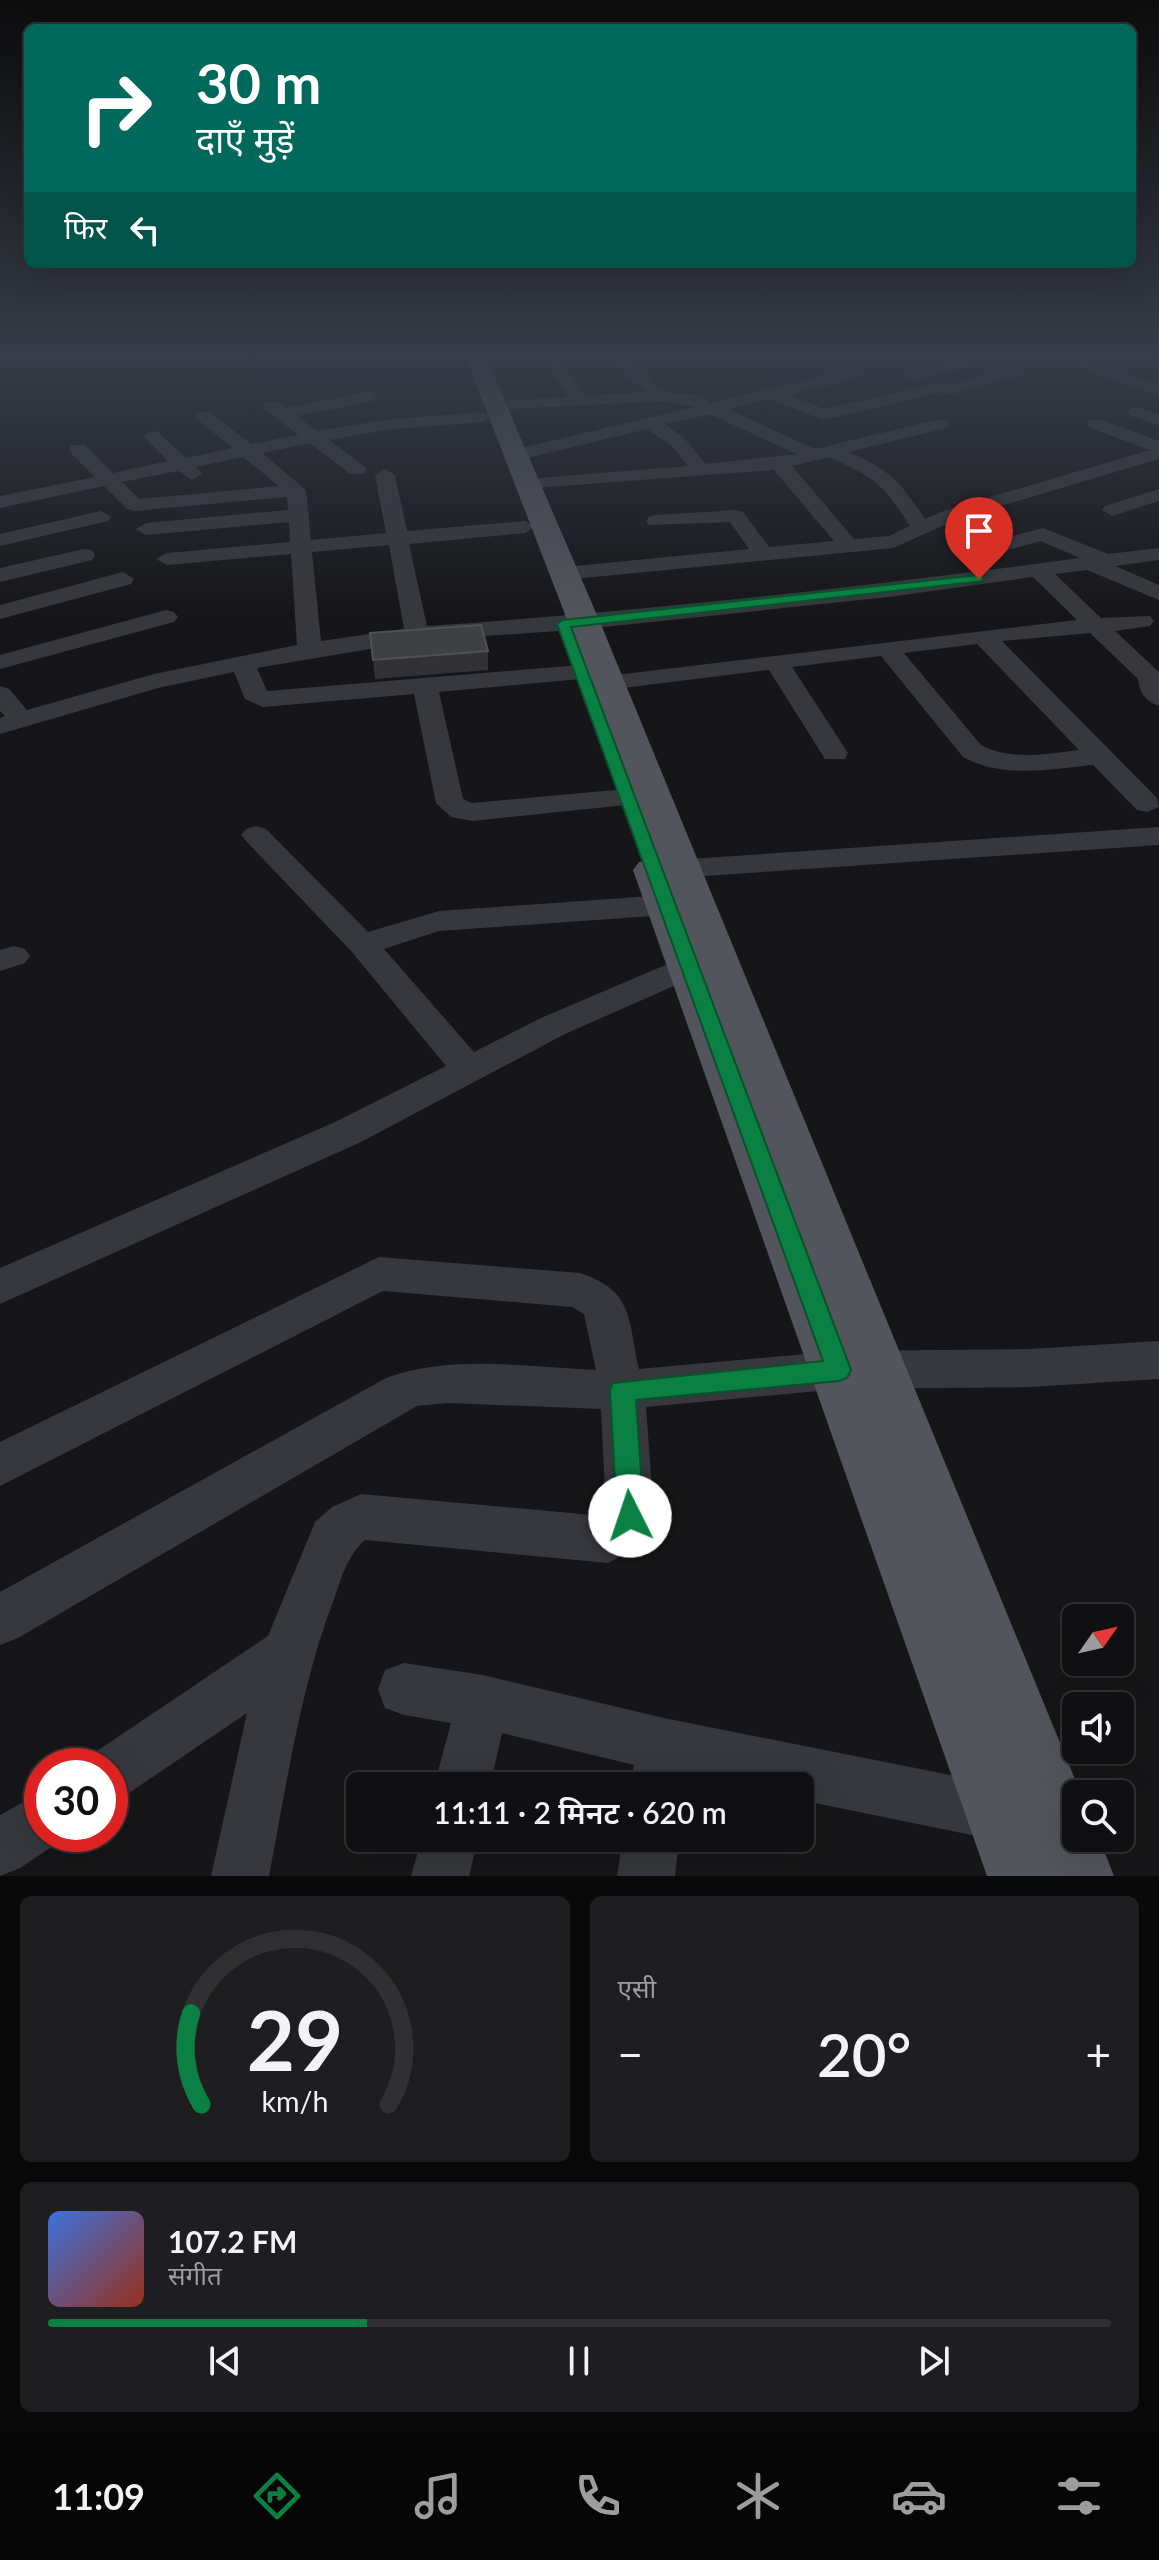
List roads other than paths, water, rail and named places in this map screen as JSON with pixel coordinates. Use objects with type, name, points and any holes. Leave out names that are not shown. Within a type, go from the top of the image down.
[{"type":"main road","points":[[502,443],[574,623],[666,882],[858,1370],[1023,1876]]},
{"type":"main road","points":[[502,443],[563,573],[574,623]]},
{"type":"main road","points":[[594,677],[626,797],[666,882],[689,967],[858,1370],[1078,1876]]},
{"type":"street","points":[[159,443],[218,498]]},
{"type":"street","points":[[237,443],[296,490],[303,548],[302,590],[310,650]]},
{"type":"street","points":[[0,502],[287,443]]},
{"type":"street","points":[[320,443],[357,470]]},
{"type":"street","points":[[167,559],[396,539],[522,489],[587,443]]},
{"type":"street","points":[[604,443],[630,477],[668,540]]},
{"type":"street","points":[[678,443],[701,470]]},
{"type":"street","points":[[785,443],[812,455]]},
{"type":"street","points":[[522,489],[779,464],[867,443]]},
{"type":"street","points":[[78,449],[134,505],[296,490]]},
{"type":"street","points":[[833,451],[873,470],[891,483],[921,528]]},
{"type":"street","points":[[563,573],[893,542],[953,514],[1159,453]]},
{"type":"street","points":[[779,464],[796,480],[849,547]]},
{"type":"street","points":[[385,475],[417,634]]},
{"type":"street","points":[[1112,510],[1159,495]]},
{"type":"street","points":[[146,529],[299,515]]},
{"type":"street","points":[[656,521],[732,515],[740,518],[765,556]]},
{"type":"street","points":[[0,540],[101,517]]},
{"type":"street","points":[[981,551],[1043,534],[1159,593]]},
{"type":"street","points":[[0,694],[11,723],[154,681],[310,650],[417,634],[574,623],[1101,564],[1159,554]]},
{"type":"street","points":[[0,575],[84,555]]},
{"type":"street","points":[[1039,571],[1156,684]]},
{"type":"street","points":[[0,612],[123,579]]},
{"type":"street","points":[[0,662],[166,617]]},
{"type":"street","points":[[243,664],[254,694],[260,698],[776,662],[983,636],[1142,621]]},
{"type":"street","points":[[983,636],[1147,804]]},
{"type":"street","points":[[887,648],[972,751],[986,760],[1003,763],[1100,756]]},
{"type":"street","points":[[776,662],[835,753]]},
{"type":"street","points":[[425,685],[450,803],[455,808],[472,812],[626,797]]},
{"type":"street","points":[[256,835],[363,945],[471,1071]]},
{"type":"street","points":[[363,945],[402,930],[439,921],[666,882],[1159,836]]},
{"type":"street","points":[[0,1287],[348,1132],[553,1026],[689,967]]},
{"type":"street","points":[[0,1465],[369,1277],[387,1273],[580,1290],[603,1304],[622,1390],[630,1516],[619,1536],[608,1540],[361,1517],[332,1538],[289,1653],[264,1751],[240,1876]]},
{"type":"street","points":[[0,1620],[410,1390],[448,1384],[622,1390],[858,1370],[1031,1368],[1159,1360]]},
{"type":"street","points":[[128,1762],[289,1653]]},
{"type":"street","points":[[404,1689],[483,1702],[661,1765],[1001,1813]]},
{"type":"street","points":[[466,1772],[483,1702]]},
{"type":"street","points":[[0,1848],[24,1832]]},
{"type":"street","points":[[440,1876],[446,1852]]},
{"type":"street","points":[[646,1876],[649,1852]]}]
